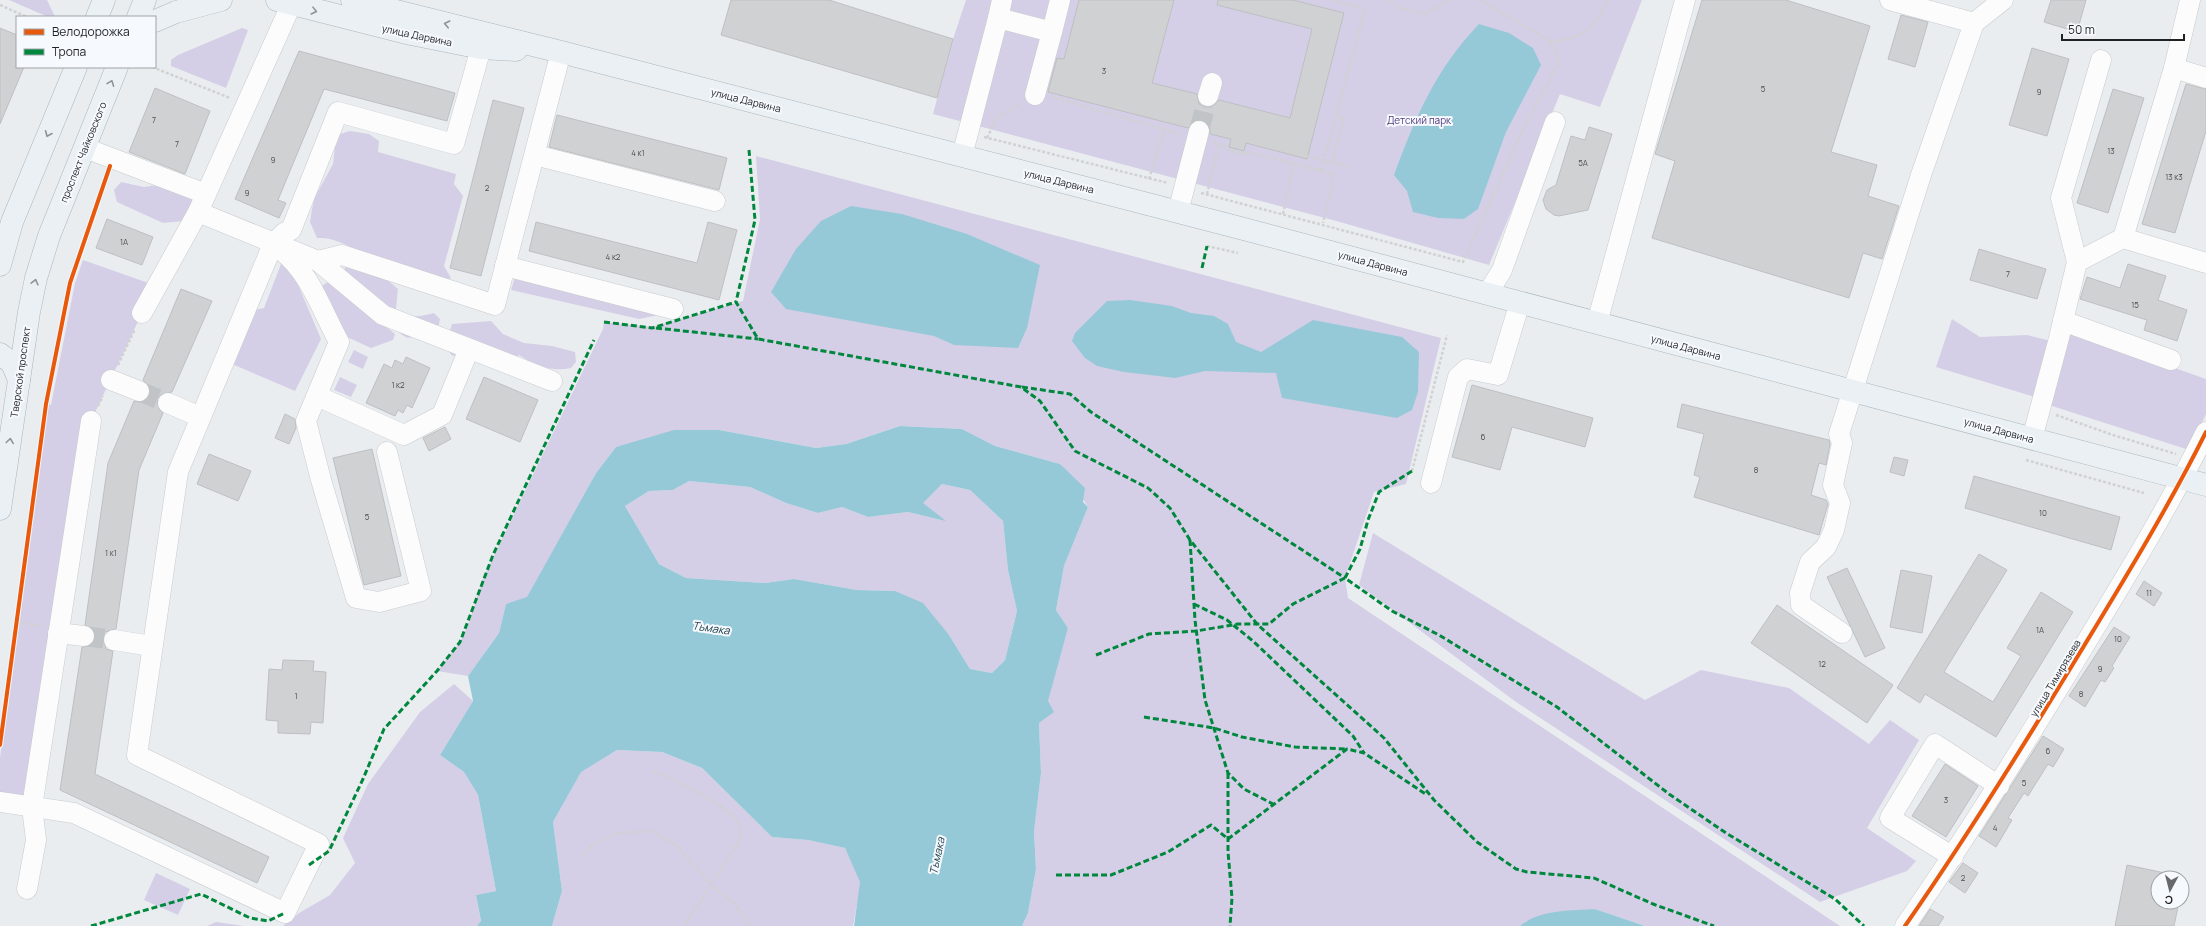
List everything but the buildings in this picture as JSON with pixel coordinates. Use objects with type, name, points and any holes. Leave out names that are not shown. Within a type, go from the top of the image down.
[{"type":"main road","points":[[85,0],[91,16]]},
{"type":"main road","points":[[97,16],[104,0]]},
{"type":"main road","points":[[138,16],[145,0]]},
{"type":"main road","points":[[156,21],[176,12],[221,0]]},
{"type":"main road","name":"улица Дарвина","points":[[352,0],[381,4],[1178,212],[2183,478],[2206,486]]},
{"type":"main road","name":"улица Дарвина","points":[[284,2],[411,34],[481,48],[561,52]]},
{"type":"main road","points":[[0,265],[6,240],[76,68]]},
{"type":"main road","name":"проспект Чайковского","points":[[50,236],[117,68]]},
{"type":"main road","name":"Тверской проспект","points":[[0,510],[32,295],[50,236]]},
{"type":"main road","points":[[0,354],[12,363],[19,380]]},
{"type":"street","points":[[1035,95],[1060,0]]},
{"type":"street","points":[[1597,323],[1685,0]]},
{"type":"street","points":[[1890,0],[1974,23]]},
{"type":"street","points":[[1842,633],[1801,605],[1800,593],[1810,562],[1826,547],[1834,530],[1840,503],[1833,484],[1842,443],[1839,434],[1921,175],[1974,23],[2003,0]]},
{"type":"street","points":[[2123,238],[2174,68],[2190,0]]},
{"type":"street","points":[[142,313],[198,212],[246,105],[284,2]]},
{"type":"street","points":[[962,156],[1000,9],[1052,32]]},
{"type":"street","points":[[0,802],[74,813],[285,913],[319,844],[136,755],[178,472],[273,244],[284,233],[291,230],[338,112],[454,144],[481,48]]},
{"type":"street","points":[[318,262],[342,255],[495,305],[561,52]]},
{"type":"street","points":[[2032,439],[2077,262],[2061,198],[2101,60]]},
{"type":"street","points":[[2174,68],[2206,78]]},
{"type":"street","points":[[1488,294],[1502,270],[1555,122]]},
{"type":"street","points":[[1178,212],[1199,131]]},
{"type":"street","points":[[85,148],[206,194]]},
{"type":"street","points":[[535,155],[715,201]]},
{"type":"street","points":[[198,212],[318,262],[383,315],[552,382]]},
{"type":"street","points":[[2077,262],[2123,238],[2206,263]]},
{"type":"street","points":[[273,244],[295,261],[305,276],[339,342],[306,421],[321,480],[356,598],[379,602],[421,591],[387,452]]},
{"type":"street","points":[[505,266],[673,309]]},
{"type":"street","points":[[1431,483],[1458,377],[1467,369],[1498,376],[1520,302]]},
{"type":"street","points":[[2063,321],[2171,360]]},
{"type":"street","points":[[317,396],[404,435],[442,415],[469,349]]},
{"type":"street","points":[[111,380],[138,391]]},
{"type":"street","points":[[168,403],[200,417]]},
{"type":"street","points":[[27,889],[36,840],[32,807],[91,421]]},
{"type":"street","name":"улица Тимирязева","points":[[1905,926],[1953,857],[1998,786],[2149,539],[2183,478],[2206,432]]},
{"type":"street","points":[[58,632],[84,636]]},
{"type":"street","points":[[114,640],[152,646]]},
{"type":"street","points":[[1953,857],[1890,818],[1934,744],[1998,786]]},
{"type":"path","points":[[1321,171],[1366,9],[1332,0]]},
{"type":"path","points":[[1387,0],[1397,7],[1424,14],[1449,0]]},
{"type":"path","points":[[968,133],[1184,188],[1463,262],[1520,136],[1558,64],[1556,49],[1550,41],[1480,0]]},
{"type":"path","points":[[1550,41],[1573,38],[1594,24],[1608,0]]},
{"type":"path","points":[[0,5],[25,16]]},
{"type":"path","points":[[154,68],[246,105]]},
{"type":"path","points":[[987,138],[996,118],[1035,95]]},
{"type":"path","points":[[1332,162],[1343,118],[1336,116]]},
{"type":"path","points":[[1149,179],[1164,130]]},
{"type":"path","points":[[1207,194],[1219,144]]},
{"type":"path","points":[[1307,156],[1350,167]]},
{"type":"path","points":[[1283,214],[1294,164]]},
{"type":"path","points":[[1207,246],[1238,253]]},
{"type":"path","points":[[1412,471],[1447,335]]},
{"type":"path","points":[[2040,409],[2112,435],[2193,459]]},
{"type":"path","points":[[2026,460],[2144,493]]},
{"type":"path","points":[[17,622],[37,625]]},
{"type":"path","points":[[653,772],[662,774],[726,810],[739,822],[742,830],[739,842],[712,886],[684,926]]},
{"type":"path","points":[[583,855],[593,846],[618,833],[651,831],[676,845],[712,886],[732,901],[752,926]]},
{"type":"green space","points":[[9,0],[47,0],[55,16],[46,16]]},
{"type":"green space","name":"Детский парк","points":[[966,0],[1642,0],[1600,107],[1560,94],[1489,265],[1340,222],[933,114],[953,39]]},
{"type":"green space","points":[[242,28],[248,30],[226,88],[171,66],[171,60],[178,55]]},
{"type":"green space","points":[[350,131],[369,134],[379,141],[378,152],[456,174],[454,184],[463,196],[444,266],[451,278],[441,282],[362,255],[341,242],[317,238],[310,222],[315,197],[333,164],[335,147],[340,134]]},
{"type":"green space","points":[[756,156],[1441,338],[1406,484],[1374,492],[1345,578],[1348,598],[1840,926],[1645,926],[1595,909],[1526,921],[1520,926],[1022,926],[1028,913],[1036,869],[1034,832],[1041,773],[1039,723],[1068,628],[1056,610],[1064,566],[1088,507],[1060,464],[995,446],[962,429],[900,426],[846,444],[816,448],[719,430],[616,447],[596,473],[527,598],[506,604],[499,633],[468,676],[437,671],[460,642],[470,620],[482,581],[603,329],[604,322],[652,327],[743,301],[760,219]]},
{"type":"green space","points":[[121,182],[144,187],[158,185],[175,190],[193,200],[184,221],[163,223],[117,202],[114,190]]},
{"type":"green space","points":[[83,260],[157,286],[142,313],[91,421],[32,807],[0,802],[0,758],[48,404],[51,405],[75,283]]},
{"type":"green space","points":[[281,264],[291,268],[321,339],[295,391],[232,364],[254,310],[264,308]]},
{"type":"green space","points":[[346,266],[379,273],[398,289],[396,309],[409,316],[434,313],[440,319],[438,329],[408,338],[402,335],[342,274]]},
{"type":"green space","points":[[516,274],[659,315],[639,319],[511,290]]},
{"type":"green space","points":[[328,282],[332,283],[395,334],[393,340],[371,348],[347,337],[320,287]]},
{"type":"green space","points":[[1952,319],[1980,337],[2027,335],[2051,341],[2035,397],[1936,367]]},
{"type":"green space","points":[[491,321],[503,334],[524,343],[552,346],[575,352],[576,362],[571,368],[550,369],[531,362],[519,355],[512,361],[465,351],[453,356],[450,353],[447,345],[452,324]]},
{"type":"green space","points":[[2070,331],[2206,379],[2206,414],[2189,450],[2049,405]]},
{"type":"green space","points":[[354,350],[368,357],[363,369],[348,362]]},
{"type":"green space","points":[[340,377],[357,385],[351,397],[334,390]]},
{"type":"green space","points":[[689,481],[750,487],[786,503],[818,513],[842,507],[868,517],[908,512],[944,520],[922,503],[942,484],[970,490],[1003,521],[1008,570],[1017,611],[1005,660],[992,673],[970,669],[949,635],[895,591],[857,590],[794,579],[765,583],[686,578],[659,564],[625,506],[649,491],[673,490]]},
{"type":"green space","points":[[1373,533],[1645,700],[1701,670],[1789,688],[1869,744],[1890,720],[1919,740],[1867,828],[1916,861],[1907,871],[1820,902],[1516,702],[1359,585]]},
{"type":"green space","points":[[454,684],[473,701],[440,755],[464,772],[478,795],[496,891],[476,895],[481,922],[477,926],[283,926],[299,913],[330,895],[355,863],[343,838],[368,784],[420,712]]},
{"type":"green space","points":[[617,750],[662,752],[702,768],[772,837],[808,840],[845,848],[861,882],[853,926],[552,926],[562,891],[553,822],[581,771]]},
{"type":"green space","points":[[156,873],[190,889],[178,915],[144,900]]},
{"type":"green space","points":[[216,922],[244,926],[207,926]]},
{"type":"water","points":[[1479,24],[1509,33],[1533,48],[1541,65],[1506,132],[1478,209],[1464,219],[1438,218],[1413,212],[1407,191],[1394,175],[1410,133],[1428,95],[1450,59]]},
{"type":"water","points":[[851,206],[902,214],[967,234],[1040,265],[1027,328],[1018,348],[954,345],[934,336],[786,309],[771,292],[796,249],[821,221]]},
{"type":"water","points":[[1130,300],[1172,306],[1191,313],[1214,316],[1228,324],[1236,342],[1261,352],[1313,320],[1402,337],[1419,352],[1418,392],[1412,410],[1397,418],[1282,398],[1276,373],[1205,371],[1175,378],[1124,372],[1097,366],[1085,358],[1072,341],[1075,333],[1107,301]]},
{"type":"water","name":"Тьмака","points":[[900,426],[962,429],[995,446],[1060,464],[1085,488],[1083,502],[1088,507],[1064,566],[1056,610],[1068,628],[1048,701],[1054,712],[1039,723],[1041,773],[1034,832],[1036,869],[1028,913],[1022,926],[854,926],[860,882],[845,848],[808,840],[772,837],[702,768],[662,752],[617,750],[581,772],[553,822],[562,891],[552,926],[477,926],[481,921],[476,895],[496,891],[478,795],[464,772],[440,755],[473,701],[468,676],[499,633],[506,604],[527,597],[596,473],[616,447],[674,430],[719,430],[816,448],[846,444]],"holes":[[[689,481],[750,487],[786,503],[818,513],[842,507],[868,517],[908,512],[946,521],[923,503],[942,484],[970,490],[1003,521],[1008,570],[1017,611],[1005,660],[992,673],[970,669],[949,635],[923,603],[895,591],[857,590],[794,579],[765,583],[686,578],[659,564],[625,506],[649,491],[673,490]]]},
{"type":"water","points":[[1595,909],[1645,926],[1520,926],[1536,916],[1556,912]]},
{"type":"tunnel","points":[[1199,131],[1208,96]]},
{"type":"tunnel","points":[[139,391],[168,403]]},
{"type":"tunnel","points":[[84,636],[114,640]]},
{"type":"marked path","points":[[749,150],[755,220],[736,302],[758,339],[1021,387],[1040,401],[1075,451],[1148,488],[1170,508],[1190,540],[1257,624],[1384,738],[1434,800],[1477,842],[1516,869],[1527,872],[1594,878],[1653,904],[1714,926]]},
{"type":"marked path","points":[[1202,268],[1207,246]]},
{"type":"marked path","points":[[604,322],[652,328],[736,302]]},
{"type":"marked path","points":[[656,328],[758,339]]},
{"type":"marked path","points":[[309,865],[329,851],[363,779],[384,729],[437,671],[460,642],[493,555],[594,340]]},
{"type":"marked path","points":[[1022,387],[1070,394],[1091,412],[1345,578]]},
{"type":"marked path","points":[[1412,471],[1379,492],[1368,520],[1360,549],[1345,578],[1392,611],[1439,635],[1557,707],[1669,794],[1726,833],[1835,899],[1864,926]]},
{"type":"marked path","points":[[1190,540],[1195,620],[1205,700],[1228,773],[1244,789],[1273,804]]},
{"type":"marked path","points":[[1096,655],[1149,634],[1196,631],[1238,624],[1269,624],[1293,604],[1345,578]]},
{"type":"marked path","points":[[1194,604],[1227,620],[1253,641],[1353,736],[1364,753]]},
{"type":"marked path","points":[[1144,717],[1214,728],[1242,737],[1295,747],[1347,749]]},
{"type":"marked path","points":[[1056,875],[1111,875],[1168,852],[1211,825],[1228,839],[1347,749],[1364,753],[1427,795]]},
{"type":"marked path","points":[[1228,773],[1228,852],[1232,898],[1230,926]]},
{"type":"marked path","points":[[91,926],[201,894],[250,918],[268,921],[285,913]]},
{"type":"cycle path","points":[[0,745],[46,404],[70,283],[110,166]]},
{"type":"cycle path","points":[[1905,926],[2012,764],[2108,607],[2142,550],[2206,432]]}]
